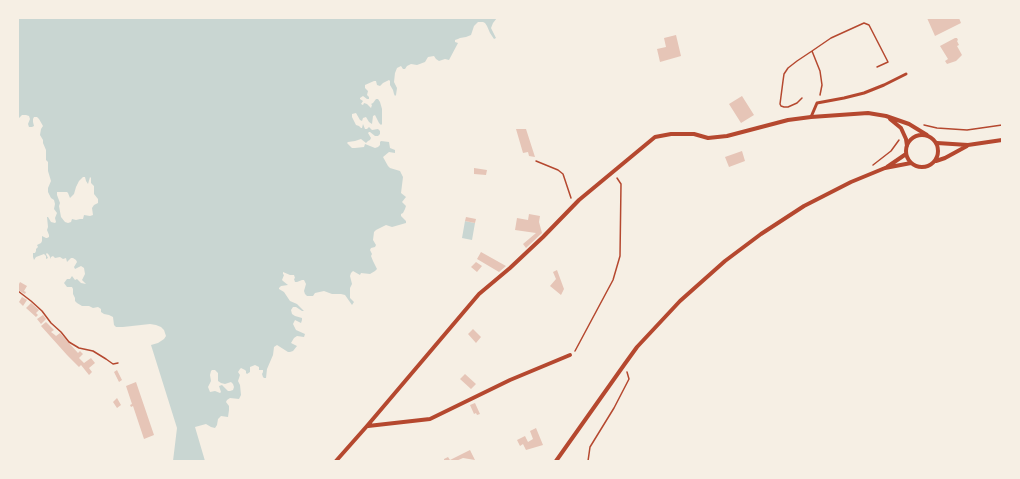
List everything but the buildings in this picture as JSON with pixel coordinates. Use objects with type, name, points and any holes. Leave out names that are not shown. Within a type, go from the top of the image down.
[{"type":"street","points":[[336,461],[478,294],[510,268],[579,200],[655,137],[671,134],[694,134],[708,138],[727,136],[788,120],[868,113],[886,116],[913,126],[937,143],[968,145],[1002,140]]},
{"type":"street","points":[[886,116],[901,128],[906,139],[907,147]]},
{"type":"street","points":[[927,136],[922,135],[912,138],[907,147],[906,154],[908,159],[911,163],[920,168],[926,167],[946,158],[968,145]]},
{"type":"street","points":[[935,162],[939,153],[937,143]]},
{"type":"street","points":[[556,461],[624,364],[680,301],[725,260],[804,206],[851,182],[885,168],[906,154]]},
{"type":"street","points":[[885,168],[911,163]]},
{"type":"street","points":[[367,426],[430,419],[510,380],[570,356]]},
{"type":"lane","points":[[811,117],[817,103],[864,93],[906,74]]},
{"type":"path","points":[[802,98],[797,103],[788,107],[781,106],[780,104],[784,74],[788,68],[835,35],[864,23],[869,25],[888,62],[877,68]]},
{"type":"path","points":[[812,51],[820,71],[822,85],[817,103]]},
{"type":"path","points":[[913,126],[928,125],[937,128],[967,130],[1002,125]]},
{"type":"path","points":[[870,167],[891,151],[904,134]]},
{"type":"path","points":[[536,161],[564,174],[573,206]]},
{"type":"path","points":[[570,356],[575,352],[613,280],[620,256],[621,184],[613,171]]},
{"type":"path","points":[[18,291],[42,311],[69,342],[78,348],[93,351],[113,364],[118,363]]},
{"type":"path","points":[[588,461],[590,447],[614,408],[629,379],[624,364]]},
{"type":"shaded area","points":[[18,18],[497,18],[491,28],[496,38],[494,39],[485,23],[478,22],[474,26],[471,35],[455,40],[455,42],[458,43],[449,60],[445,59],[439,61],[434,56],[428,57],[425,62],[417,65],[411,64],[405,69],[401,66],[397,68],[394,82],[397,88],[395,96],[389,80],[380,86],[377,85],[376,81],[365,85],[365,88],[368,91],[367,95],[369,99],[363,96],[360,98],[363,101],[361,104],[367,104],[371,108],[371,104],[378,99],[382,109],[382,124],[381,125],[379,123],[375,115],[373,116],[372,124],[366,117],[363,118],[362,121],[360,120],[356,113],[352,114],[352,117],[356,125],[362,128],[363,124],[365,129],[369,127],[372,130],[378,129],[380,134],[375,136],[369,132],[368,133],[371,138],[366,143],[361,139],[347,143],[352,148],[364,147],[365,144],[375,148],[380,145],[381,141],[389,142],[390,148],[395,150],[395,153],[389,152],[383,157],[390,168],[400,171],[403,177],[401,193],[406,197],[402,202],[406,206],[401,216],[406,223],[392,227],[386,225],[374,232],[373,240],[376,245],[370,250],[377,269],[370,274],[361,273],[360,275],[353,271],[351,273],[350,276],[352,284],[350,288],[350,298],[354,302],[352,305],[345,295],[341,294],[332,294],[324,291],[315,293],[313,296],[307,296],[304,291],[306,284],[304,280],[295,282],[294,275],[283,272],[284,275],[282,280],[288,285],[281,286],[279,289],[284,292],[290,301],[297,304],[304,311],[296,307],[293,307],[291,310],[292,314],[302,318],[301,323],[295,320],[293,324],[296,330],[305,334],[304,337],[297,336],[294,338],[291,343],[297,346],[290,352],[277,345],[274,347],[273,355],[267,369],[266,378],[263,377],[263,370],[259,370],[259,367],[255,365],[250,367],[250,372],[247,374],[245,370],[240,369],[238,372],[240,375],[238,381],[241,395],[239,399],[230,398],[227,400],[226,402],[229,406],[228,417],[221,416],[218,419],[215,428],[206,424],[195,427],[205,461],[173,461],[177,428],[151,345],[164,339],[166,336],[164,330],[161,327],[150,324],[116,327],[114,325],[113,317],[101,312],[101,309],[98,307],[93,308],[89,306],[82,306],[77,303],[75,301],[72,287],[67,287],[64,283],[72,276],[75,280],[77,279],[81,283],[86,284],[82,280],[85,274],[84,268],[81,266],[75,269],[74,267],[77,262],[73,258],[67,262],[66,258],[55,258],[53,256],[51,259],[47,253],[48,258],[46,259],[44,254],[36,257],[34,260],[33,253],[35,253],[38,247],[37,245],[41,243],[42,236],[46,238],[49,237],[47,230],[47,217],[51,222],[55,223],[57,213],[54,209],[54,200],[48,192],[51,181],[48,171],[48,162],[46,160],[46,150],[40,135],[43,126],[37,117],[34,117],[33,119],[34,126],[29,127],[29,116],[22,115],[19,118]],"holes":[[[85,177],[88,184],[90,177],[91,178],[91,183],[94,186],[94,194],[98,199],[98,203],[92,208],[93,215],[84,215],[83,219],[72,219],[71,222],[65,222],[61,217],[59,206],[60,203],[57,192],[67,192],[70,198],[74,194],[79,181]],[[212,370],[215,370],[218,373],[218,381],[221,383],[225,384],[231,382],[234,387],[233,390],[228,391],[222,385],[219,386],[220,393],[215,391],[210,392],[208,387],[211,381],[210,375]]]},
{"type":"shaded area","points":[[465,221],[475,223],[472,240],[462,238]]}]
